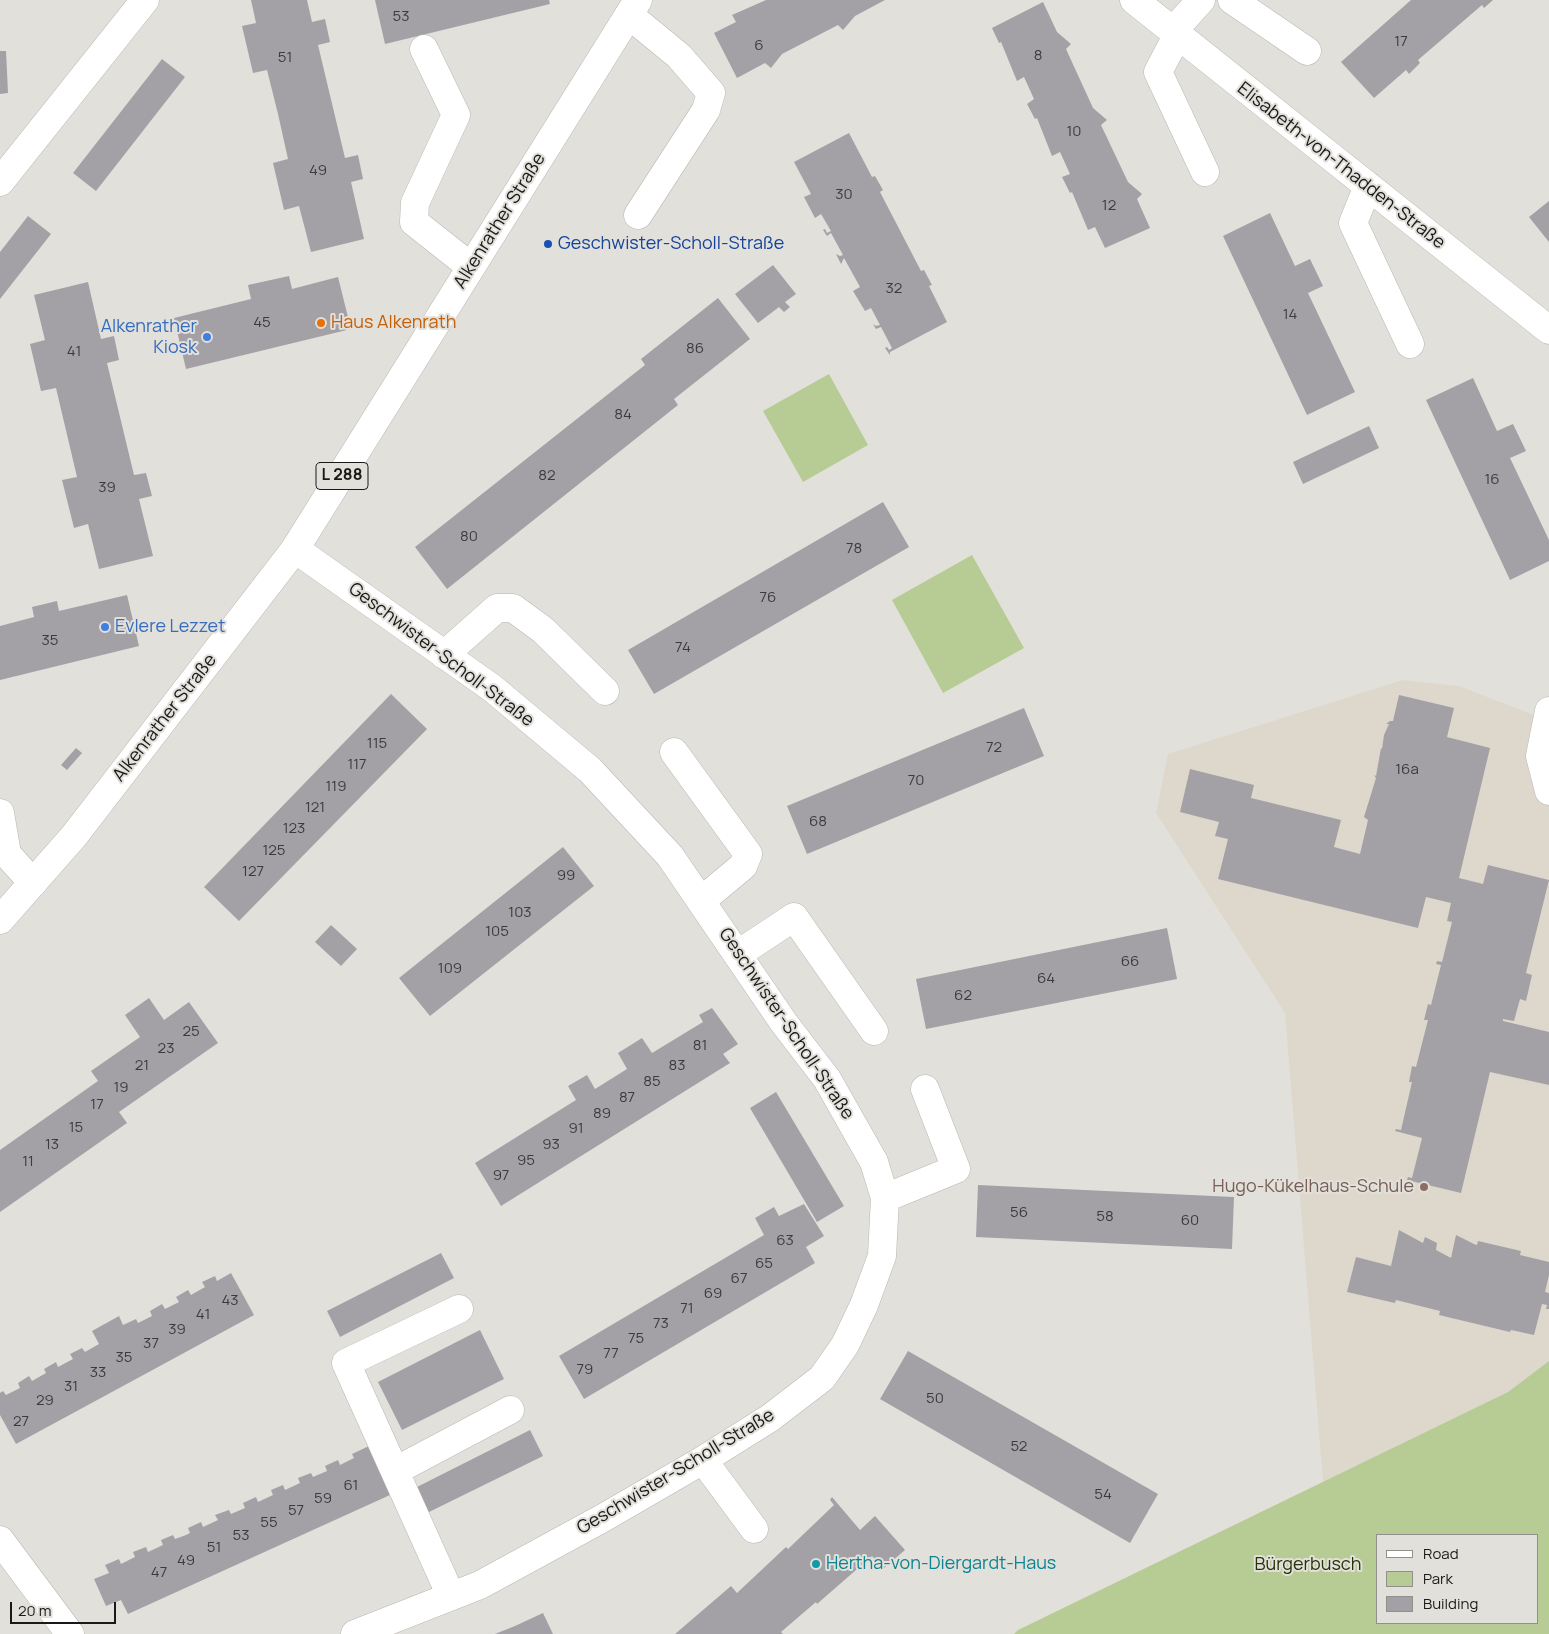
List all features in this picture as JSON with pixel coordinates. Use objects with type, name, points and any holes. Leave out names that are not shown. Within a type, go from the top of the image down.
[{"type":"street","points":[[0,182],[145,0]]},
{"type":"street","name":"Elisabeth-von-Thadden-Straße","points":[[1134,0],[1174,34],[1549,330]]},
{"type":"street","points":[[1201,0],[1174,34],[1158,72],[1205,172]]},
{"type":"street","points":[[1232,0],[1307,51]]},
{"type":"street","points":[[633,7],[711,93],[706,110],[638,215]]},
{"type":"street","name":"Alkenrather Straße","points":[[0,920],[74,836],[295,549],[633,7]]},
{"type":"street","points":[[424,49],[456,115],[415,203],[414,222],[471,267]]},
{"type":"street","points":[[1368,186],[1353,223],[1410,344]]},
{"type":"street","name":"Geschwister-Scholl-Straße","points":[[295,549],[492,688],[590,770],[670,856],[784,1023],[827,1080],[874,1162],[885,1198],[882,1256],[864,1304],[845,1345],[822,1378],[770,1418],[703,1460],[603,1518],[480,1585],[355,1634]]},
{"type":"street","points":[[444,655],[498,608],[513,608],[543,630],[605,691]]},
{"type":"street","points":[[1549,711],[1540,756],[1549,791]]},
{"type":"street","points":[[674,752],[748,854],[743,866],[701,901]]},
{"type":"street","points":[[0,812],[7,854],[33,883]]},
{"type":"street","points":[[738,954],[794,917],[874,1031]]},
{"type":"street","points":[[885,1198],[956,1169],[925,1089]]},
{"type":"street","points":[[451,1596],[346,1363],[459,1309]]},
{"type":"street","points":[[395,1470],[510,1410]]},
{"type":"street","points":[[703,1460],[754,1529]]},
{"type":"street","points":[[0,1540],[70,1634]]},
{"type":"shaded area","name":"Hugo-Kükelhaus-Schule","points":[[1403,680],[1459,686],[1549,721],[1549,1361],[1508,1392],[1323,1482],[1285,1013],[1156,813],[1168,754]]},
{"type":"green space","points":[[829,374],[868,445],[803,482],[763,411]]},
{"type":"green space","points":[[972,555],[1024,648],[943,693],[892,600]]},
{"type":"green space","name":"Bürgerbusch","points":[[1549,1361],[1549,1634],[1014,1634],[1018,1630],[1508,1392]]},
{"type":"building","points":[[251,0],[307,0],[312,22],[325,19],[330,42],[318,45],[345,158],[358,155],[363,179],[351,182],[364,239],[311,252],[299,206],[284,210],[273,163],[288,159],[278,114],[267,70],[253,73],[242,26],[256,23]]},
{"type":"building","points":[[375,0],[549,0],[550,4],[385,44]]},
{"type":"building","points":[[766,0],[885,0],[855,16],[843,30],[838,25],[782,54],[771,68],[765,63],[737,78],[714,33],[736,22],[732,15]]},
{"type":"building","points":[[1411,0],[1493,0],[1484,8],[1482,5],[1418,60],[1420,63],[1409,74],[1406,70],[1374,98],[1341,62]]},
{"type":"building","points":[[1043,2],[1057,32],[1071,44],[1066,49],[1093,108],[1107,120],[1101,125],[1128,182],[1142,194],[1137,199],[1150,228],[1105,248],[1095,227],[1088,230],[1072,192],[1070,193],[1062,177],[1070,174],[1060,152],[1052,156],[1037,118],[1035,119],[1027,104],[1034,99],[1024,77],[1017,81],[1001,42],[999,43],[992,28]]},
{"type":"building","points":[[0,51],[6,51],[8,93],[0,94]]},
{"type":"building","points":[[162,59],[185,77],[96,191],[73,173]]},
{"type":"building","points":[[849,133],[872,177],[875,176],[883,190],[880,192],[921,271],[924,270],[932,285],[929,286],[947,322],[890,352],[890,355],[885,348],[887,347],[889,350],[892,348],[881,327],[876,329],[873,324],[876,326],[880,325],[871,308],[865,311],[853,291],[860,287],[844,258],[841,264],[836,254],[843,255],[831,233],[827,236],[823,230],[825,229],[827,233],[831,231],[821,214],[815,218],[804,197],[811,194],[794,162]]},
{"type":"building","points":[[1549,201],[1549,242],[1529,217]]},
{"type":"building","points":[[1270,213],[1295,266],[1310,259],[1323,286],[1308,293],[1355,392],[1307,415],[1223,236]]},
{"type":"building","points":[[28,216],[51,234],[0,299],[0,252]]},
{"type":"building","points":[[773,265],[796,294],[785,302],[790,307],[784,312],[779,307],[758,323],[735,294]]},
{"type":"building","points":[[289,276],[292,289],[338,277],[351,329],[186,369],[174,318],[251,299],[248,285]]},
{"type":"building","points":[[88,282],[101,339],[114,336],[119,360],[107,363],[134,475],[146,473],[152,496],[139,499],[153,556],[99,569],[88,524],[74,528],[62,480],[77,477],[56,388],[41,391],[30,344],[45,340],[34,295]]},
{"type":"building","points":[[718,298],[750,339],[674,399],[678,405],[447,589],[415,547],[645,365],[641,359]]},
{"type":"building","points":[[1473,378],[1497,431],[1513,424],[1526,451],[1510,458],[1549,540],[1549,561],[1510,580],[1426,400]]},
{"type":"building","points":[[1369,426],[1379,448],[1303,484],[1293,462]]},
{"type":"building","points":[[883,502],[909,547],[654,694],[628,650]]},
{"type":"building","points":[[127,595],[139,646],[0,680],[0,626],[34,617],[32,607],[57,601],[59,611]]},
{"type":"building","points":[[391,694],[427,729],[239,921],[204,887]]},
{"type":"building","points":[[1399,695],[1454,708],[1447,737],[1490,748],[1459,878],[1483,884],[1488,865],[1549,880],[1526,973],[1532,975],[1526,1001],[1520,999],[1514,1021],[1503,1019],[1503,1021],[1549,1032],[1549,1085],[1490,1072],[1461,1193],[1407,1180],[1408,1177],[1412,1178],[1422,1138],[1395,1131],[1396,1129],[1401,1130],[1412,1082],[1409,1082],[1412,1066],[1416,1067],[1428,1020],[1424,1020],[1428,1004],[1431,1005],[1441,965],[1436,964],[1437,961],[1442,962],[1452,922],[1447,921],[1451,903],[1426,897],[1418,928],[1218,879],[1228,839],[1215,836],[1219,822],[1180,812],[1190,769],[1254,785],[1251,798],[1341,820],[1334,847],[1360,854],[1368,820],[1364,817],[1376,778],[1374,775],[1376,776],[1384,735],[1389,724],[1386,724],[1393,721]]},
{"type":"building","points":[[1024,708],[1044,756],[807,854],[787,806]]},
{"type":"building","points":[[76,748],[82,753],[67,770],[61,765]]},
{"type":"building","points":[[563,847],[594,886],[430,1016],[399,978]]},
{"type":"building","points":[[331,925],[357,949],[341,966],[315,942]]},
{"type":"building","points":[[1167,928],[1177,979],[926,1029],[916,979]]},
{"type":"building","points":[[149,998],[164,1020],[189,1002],[218,1043],[119,1112],[127,1123],[0,1212],[0,1150],[98,1081],[91,1071],[140,1037],[125,1015]]},
{"type":"building","points":[[712,1008],[738,1044],[723,1054],[730,1063],[501,1206],[475,1163],[576,1100],[568,1086],[587,1075],[595,1089],[627,1069],[618,1053],[642,1038],[652,1053],[703,1022],[699,1015]]},
{"type":"building","points":[[776,1092],[844,1206],[817,1222],[750,1108]]},
{"type":"building","points":[[978,1185],[1234,1197],[1232,1249],[976,1237]]},
{"type":"building","points":[[804,1204],[824,1236],[806,1247],[815,1263],[584,1399],[559,1356],[764,1235],[755,1218],[774,1207],[779,1216]]},
{"type":"building","points":[[1399,1230],[1423,1243],[1425,1237],[1437,1243],[1436,1250],[1451,1258],[1456,1235],[1477,1245],[1478,1241],[1521,1251],[1520,1255],[1549,1262],[1549,1275],[1545,1292],[1549,1293],[1549,1309],[1546,1309],[1547,1305],[1542,1304],[1534,1335],[1511,1330],[1510,1332],[1439,1315],[1440,1311],[1396,1300],[1395,1303],[1347,1292],[1356,1257],[1391,1266]]},
{"type":"building","points":[[441,1253],[454,1278],[340,1337],[327,1311]]},
{"type":"building","points":[[231,1273],[254,1315],[16,1444],[0,1415],[0,1393],[3,1391],[6,1395],[20,1388],[18,1383],[29,1376],[32,1381],[46,1373],[44,1369],[56,1362],[58,1367],[73,1359],[70,1354],[82,1348],[85,1352],[99,1344],[92,1331],[119,1316],[123,1325],[136,1319],[138,1323],[152,1316],[150,1311],[162,1304],[165,1309],[179,1302],[176,1297],[188,1290],[191,1295],[205,1287],[202,1282],[215,1276],[217,1281]]},
{"type":"building","points":[[480,1330],[504,1379],[402,1430],[378,1382]]},
{"type":"building","points":[[908,1351],[1158,1494],[1130,1543],[880,1399]]},
{"type":"building","points":[[530,1430],[543,1456],[427,1513],[415,1488]]},
{"type":"building","points":[[369,1446],[390,1495],[128,1614],[121,1600],[106,1606],[94,1579],[109,1573],[105,1565],[119,1559],[121,1564],[135,1557],[133,1552],[146,1547],[148,1552],[163,1545],[161,1540],[173,1535],[175,1539],[186,1535],[190,1533],[188,1528],[201,1522],[203,1527],[218,1520],[215,1515],[229,1510],[231,1514],[245,1508],[243,1503],[256,1497],[258,1502],[273,1495],[271,1490],[283,1485],[285,1490],[300,1483],[298,1478],[311,1473],[313,1477],[327,1471],[325,1466],[338,1460],[340,1465],[354,1458],[352,1454]]},
{"type":"building","name":"Hertha-von-Diergardt-Haus","points":[[832,1497],[860,1530],[875,1516],[905,1550],[883,1569],[872,1556],[817,1604],[816,1602],[781,1632],[783,1634],[675,1634],[731,1586],[737,1593],[786,1547],[788,1549],[834,1505],[830,1500]]},
{"type":"building","points":[[543,1613],[553,1634],[495,1634],[515,1626]]},
{"type":"place","name":"Geschwister-Scholl-Straße","points":[[548,244]]},
{"type":"place","name":"Haus Alkenrath","points":[[321,323]]},
{"type":"place","name":"Alkenrather Kiosk","points":[[207,337]]},
{"type":"place","name":"Evlere Lezzet","points":[[105,627]]},
{"type":"place","name":"Hugo-Kükelhaus-Schule","points":[[1424,1187]]},
{"type":"place","name":"Hertha-von-Diergardt-Haus","points":[[816,1564]]}]
